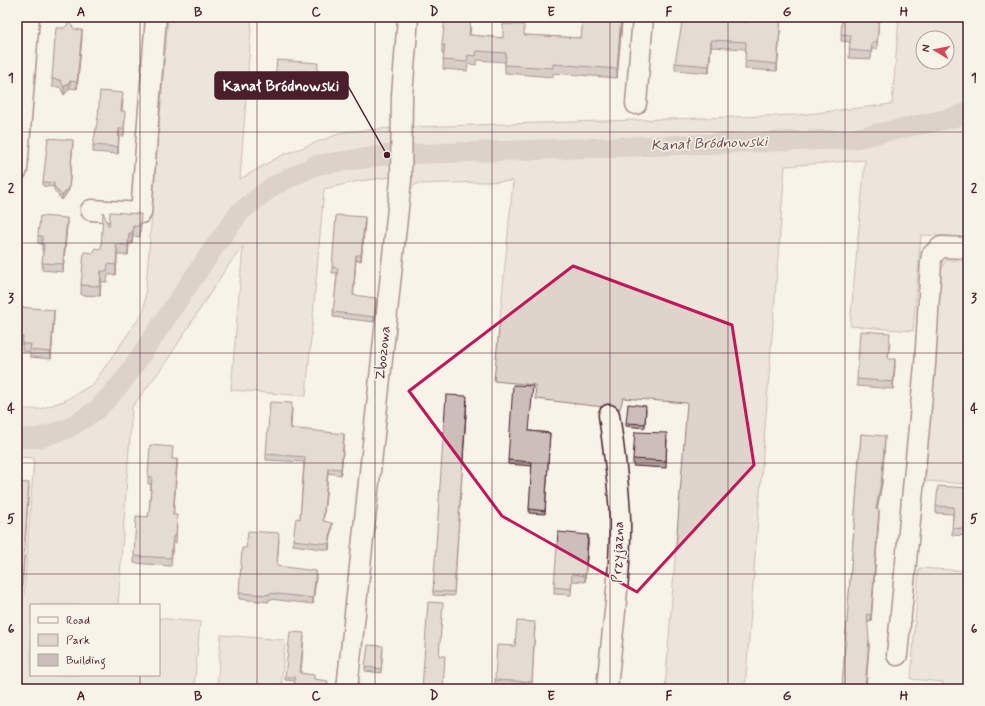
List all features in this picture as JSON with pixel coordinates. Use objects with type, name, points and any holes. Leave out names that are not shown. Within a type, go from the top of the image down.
[{"type":"street","points":[[17,170],[29,17]]},
{"type":"street","points":[[91,210],[141,213],[156,17]]},
{"type":"street","name":"Zbożowa","points":[[346,689],[401,180],[401,131],[408,17]]},
{"type":"street","points":[[636,104],[643,17]]},
{"type":"street","points":[[897,655],[925,365],[932,255],[941,247],[968,248]]},
{"type":"street","name":"Przyjazna","points":[[607,689],[618,576],[620,520],[617,472],[609,416]]},
{"type":"highlighted area","points":[[573,266],[732,325],[754,465],[637,592],[502,516],[409,391]]},
{"type":"green space","points":[[168,17],[252,17],[240,179],[280,156],[344,132],[390,128],[393,177],[359,181],[324,189],[306,396],[231,390],[243,246],[225,270],[164,365],[132,407],[118,604],[30,604],[30,676],[160,676],[160,618],[200,622],[194,689],[17,689],[34,458],[17,457],[17,409],[40,409],[64,401],[93,384],[144,311]]},
{"type":"green space","points":[[899,17],[968,17],[968,237],[921,235],[913,331],[850,326],[865,160],[785,166],[745,689],[665,689],[687,403],[623,398],[620,409],[536,399],[535,385],[494,381],[513,181],[417,184],[407,191],[410,127],[798,115],[892,104]]},
{"type":"green space","points":[[946,260],[968,261],[968,484],[925,481],[941,270]]},
{"type":"green space","points":[[919,568],[968,571],[968,689],[943,689],[943,682],[911,679]]},
{"type":"green space","points":[[221,635],[285,640],[281,689],[217,689]]},
{"type":"building","points":[[445,17],[471,17],[469,35],[503,38],[503,24],[524,25],[524,35],[581,38],[583,17],[621,17],[617,69],[553,64],[553,68],[505,65],[506,53],[477,51],[476,56],[468,55],[467,62],[443,60],[445,45],[442,45]]},
{"type":"building","points":[[683,17],[713,17],[713,20],[748,22],[748,17],[781,17],[777,64],[745,61],[746,42],[711,40],[709,66],[675,63]]},
{"type":"building","points":[[842,17],[879,17],[877,42],[872,42],[871,52],[849,50],[851,35],[841,34]]},
{"type":"building","points":[[70,22],[74,29],[82,30],[77,82],[70,81],[64,87],[60,80],[52,79],[55,38],[56,28],[64,28]]},
{"type":"building","points":[[277,60],[318,63],[317,80],[275,78]]},
{"type":"building","points":[[100,91],[123,93],[121,111],[125,111],[124,129],[119,129],[118,147],[93,145],[98,117]]},
{"type":"building","points":[[48,138],[73,140],[69,187],[62,196],[54,186],[54,183],[43,182]]},
{"type":"building","points":[[103,212],[109,227],[110,212],[141,214],[140,226],[133,226],[132,233],[129,233],[128,245],[115,244],[117,249],[116,265],[108,264],[107,271],[101,271],[100,286],[81,285],[84,252],[94,253],[95,248],[101,249]]},
{"type":"building","points":[[336,215],[365,217],[361,255],[356,255],[353,295],[376,298],[374,317],[333,312],[338,268],[332,267]]},
{"type":"building","points":[[40,216],[67,218],[63,264],[42,263],[44,244],[42,244],[42,236],[38,236]]},
{"type":"building","points":[[20,307],[54,310],[51,352],[30,350],[31,344],[22,344],[23,337],[17,337],[17,311],[19,312]]},
{"type":"building","points":[[860,331],[890,333],[888,359],[895,359],[893,382],[857,379]]},
{"type":"building","points":[[513,385],[533,386],[529,431],[550,433],[545,511],[529,509],[532,462],[508,460]]},
{"type":"building","points":[[446,395],[467,396],[454,592],[433,591]]},
{"type":"building","points":[[270,402],[292,403],[290,428],[344,434],[341,469],[328,468],[323,521],[332,523],[329,544],[293,540],[296,518],[300,519],[305,457],[266,454]]},
{"type":"building","points":[[628,404],[646,406],[645,424],[626,423]]},
{"type":"building","points":[[635,432],[667,433],[666,461],[633,459]]},
{"type":"building","points":[[861,434],[885,436],[882,476],[876,509],[879,510],[871,615],[867,614],[869,640],[865,689],[842,687]]},
{"type":"building","points":[[150,445],[173,447],[172,459],[177,459],[173,515],[177,515],[176,536],[173,536],[171,558],[134,556],[136,516],[148,517],[149,513],[152,477],[148,476]]},
{"type":"building","points":[[17,482],[29,483],[19,629],[17,629]]},
{"type":"building","points":[[938,486],[968,488],[968,529],[952,528],[954,507],[936,506]]},
{"type":"building","points":[[248,531],[279,533],[277,566],[316,571],[313,598],[269,593],[269,595],[239,593],[242,548],[246,548]]},
{"type":"building","points":[[558,532],[588,535],[585,576],[572,574],[571,589],[554,587]]},
{"type":"building","points":[[428,602],[443,603],[439,656],[445,656],[443,689],[422,689]]},
{"type":"building","points":[[517,621],[535,622],[532,682],[495,680],[497,645],[515,646]]},
{"type":"building","points":[[290,632],[304,633],[300,673],[314,675],[314,679],[328,681],[327,689],[294,689],[295,677],[285,677]]},
{"type":"building","points":[[368,645],[383,646],[381,669],[365,667]]},
{"type":"waterway","name":"Kanał Bródnowski","points":[[17,438],[39,438],[69,428],[98,409],[124,380],[217,243],[240,212],[273,186],[316,165],[387,155],[852,139],[956,117],[968,112]]},
{"type":"place","name":"Kanał Bródnowski","points":[[387,155]]}]
